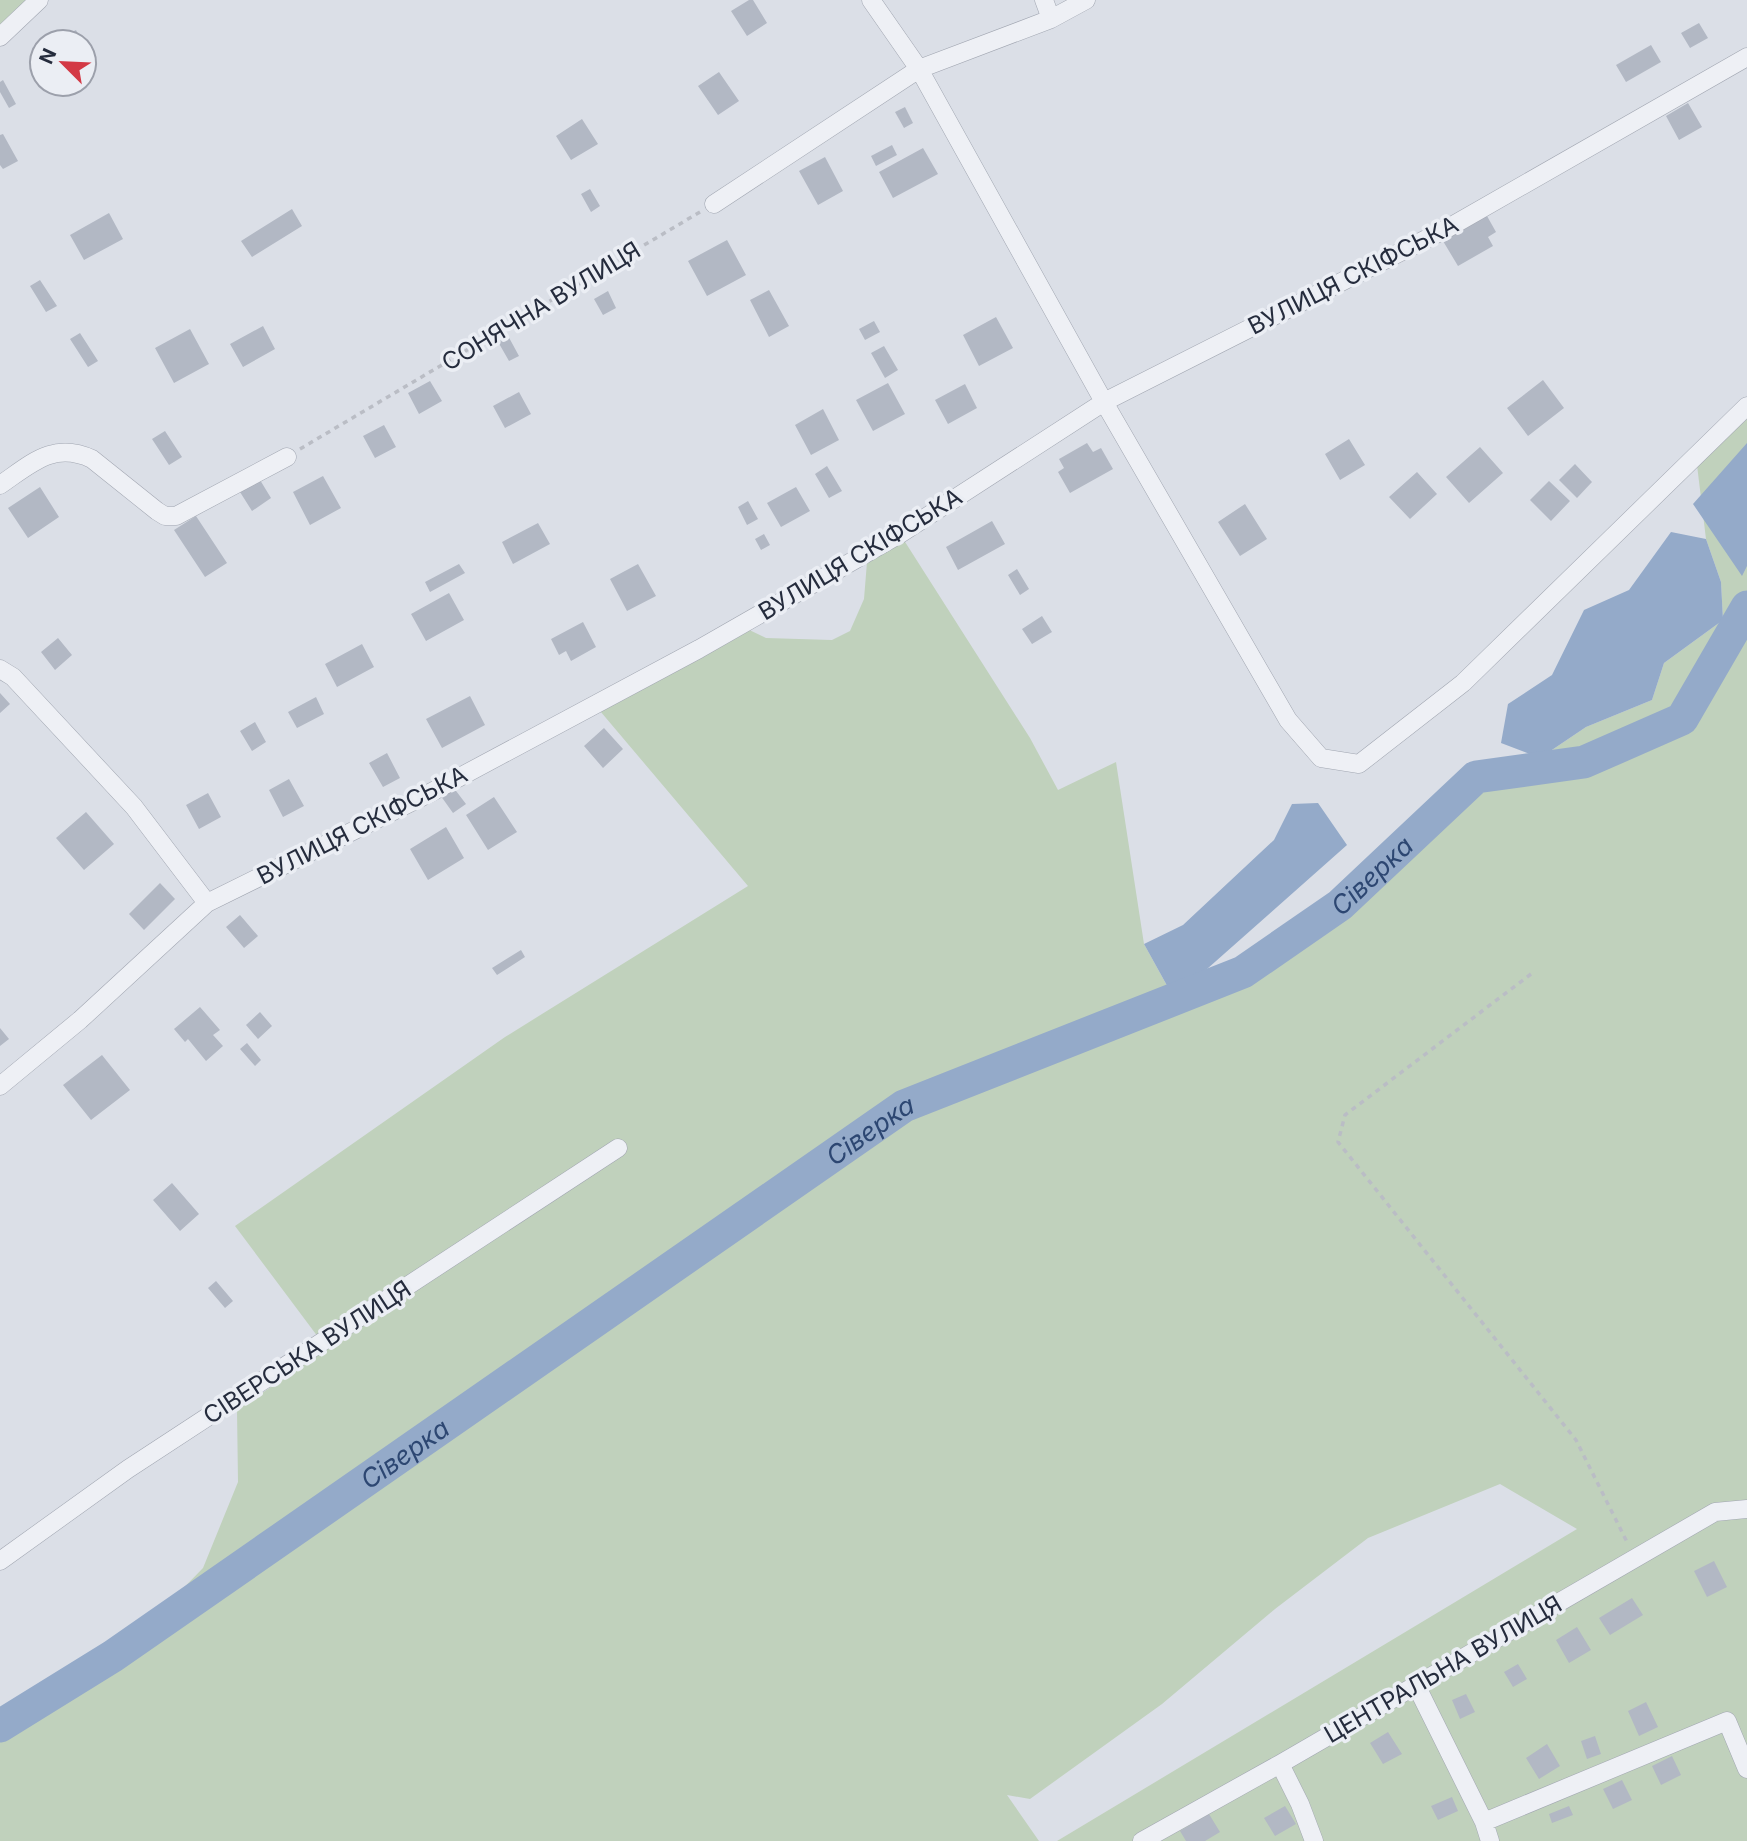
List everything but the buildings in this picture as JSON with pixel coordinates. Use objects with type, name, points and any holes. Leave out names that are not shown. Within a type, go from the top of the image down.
[{"type":"street","points":[[0,37],[39,0]]},
{"type":"street","points":[[871,0],[919,69],[1104,402],[1288,720],[1321,758],[1359,764],[1463,683],[1747,406]]},
{"type":"street","points":[[1044,0],[1051,19]]},
{"type":"street","points":[[714,204],[919,69],[1051,19],[1086,0]]},
{"type":"street","name":"ВУЛИЦЯ СКІФСЬКА","points":[[0,1086],[80,1020],[206,903],[428,794],[699,649],[900,534],[1104,402],[1448,228],[1747,57]]},
{"type":"street","points":[[0,485],[44,456],[59,451],[79,453],[92,459],[157,511],[165,516],[176,516],[287,457]]},
{"type":"street","points":[[0,669],[13,677],[134,807],[206,903]]},
{"type":"street","name":"СІВЕРСЬКА ВУЛИЦЯ","points":[[0,1561],[128,1469],[618,1148]]},
{"type":"street","name":"ЦЕНТРАЛЬНА ВУЛИЦЯ","points":[[1142,1841],[1715,1512],[1747,1509]]},
{"type":"street","points":[[1416,1685],[1484,1822],[1490,1841]]},
{"type":"street","points":[[1484,1822],[1727,1721],[1747,1769]]},
{"type":"street","points":[[1280,1764],[1300,1804],[1314,1841]]},
{"type":"path","name":"СОНЯЧНА ВУЛИЦЯ","points":[[287,457],[714,204]]},
{"type":"path","points":[[1531,974],[1345,1115],[1338,1142],[1576,1440],[1635,1558]]},
{"type":"green space","points":[[0,0],[29,0],[0,34]]},
{"type":"green space","points":[[1747,419],[1747,1841],[1057,1841],[1577,1529],[1500,1484],[1368,1538],[1275,1609],[1162,1704],[1030,1799],[1007,1795],[1039,1841],[0,1841],[0,1726],[40,1701],[85,1683],[203,1568],[238,1482],[237,1410],[327,1349],[235,1226],[505,1037],[748,886],[595,705],[741,626],[766,638],[832,640],[850,631],[864,599],[867,562],[900,534],[1030,738],[1058,790],[1116,762],[1144,944],[1181,1011],[1340,905],[1476,777],[1540,758],[1586,727],[1652,700],[1664,663],[1723,620],[1721,582],[1706,539],[1697,465]]},
{"type":"water","points":[[1747,443],[1747,566],[1742,576],[1693,504]]},
{"type":"water","points":[[1671,532],[1706,539],[1721,582],[1723,620],[1664,663],[1652,700],[1586,727],[1540,758],[1501,743],[1508,704],[1552,675],[1584,610],[1629,590]]},
{"type":"water","points":[[1318,803],[1347,845],[1207,969],[1170,991],[1144,944],[1183,925],[1274,840],[1292,804]]},
{"type":"waterway","name":"Сіверка","points":[[0,1726],[113,1656],[904,1106],[1243,972],[1340,905],[1476,777],[1584,762],[1682,719],[1747,607]]}]
